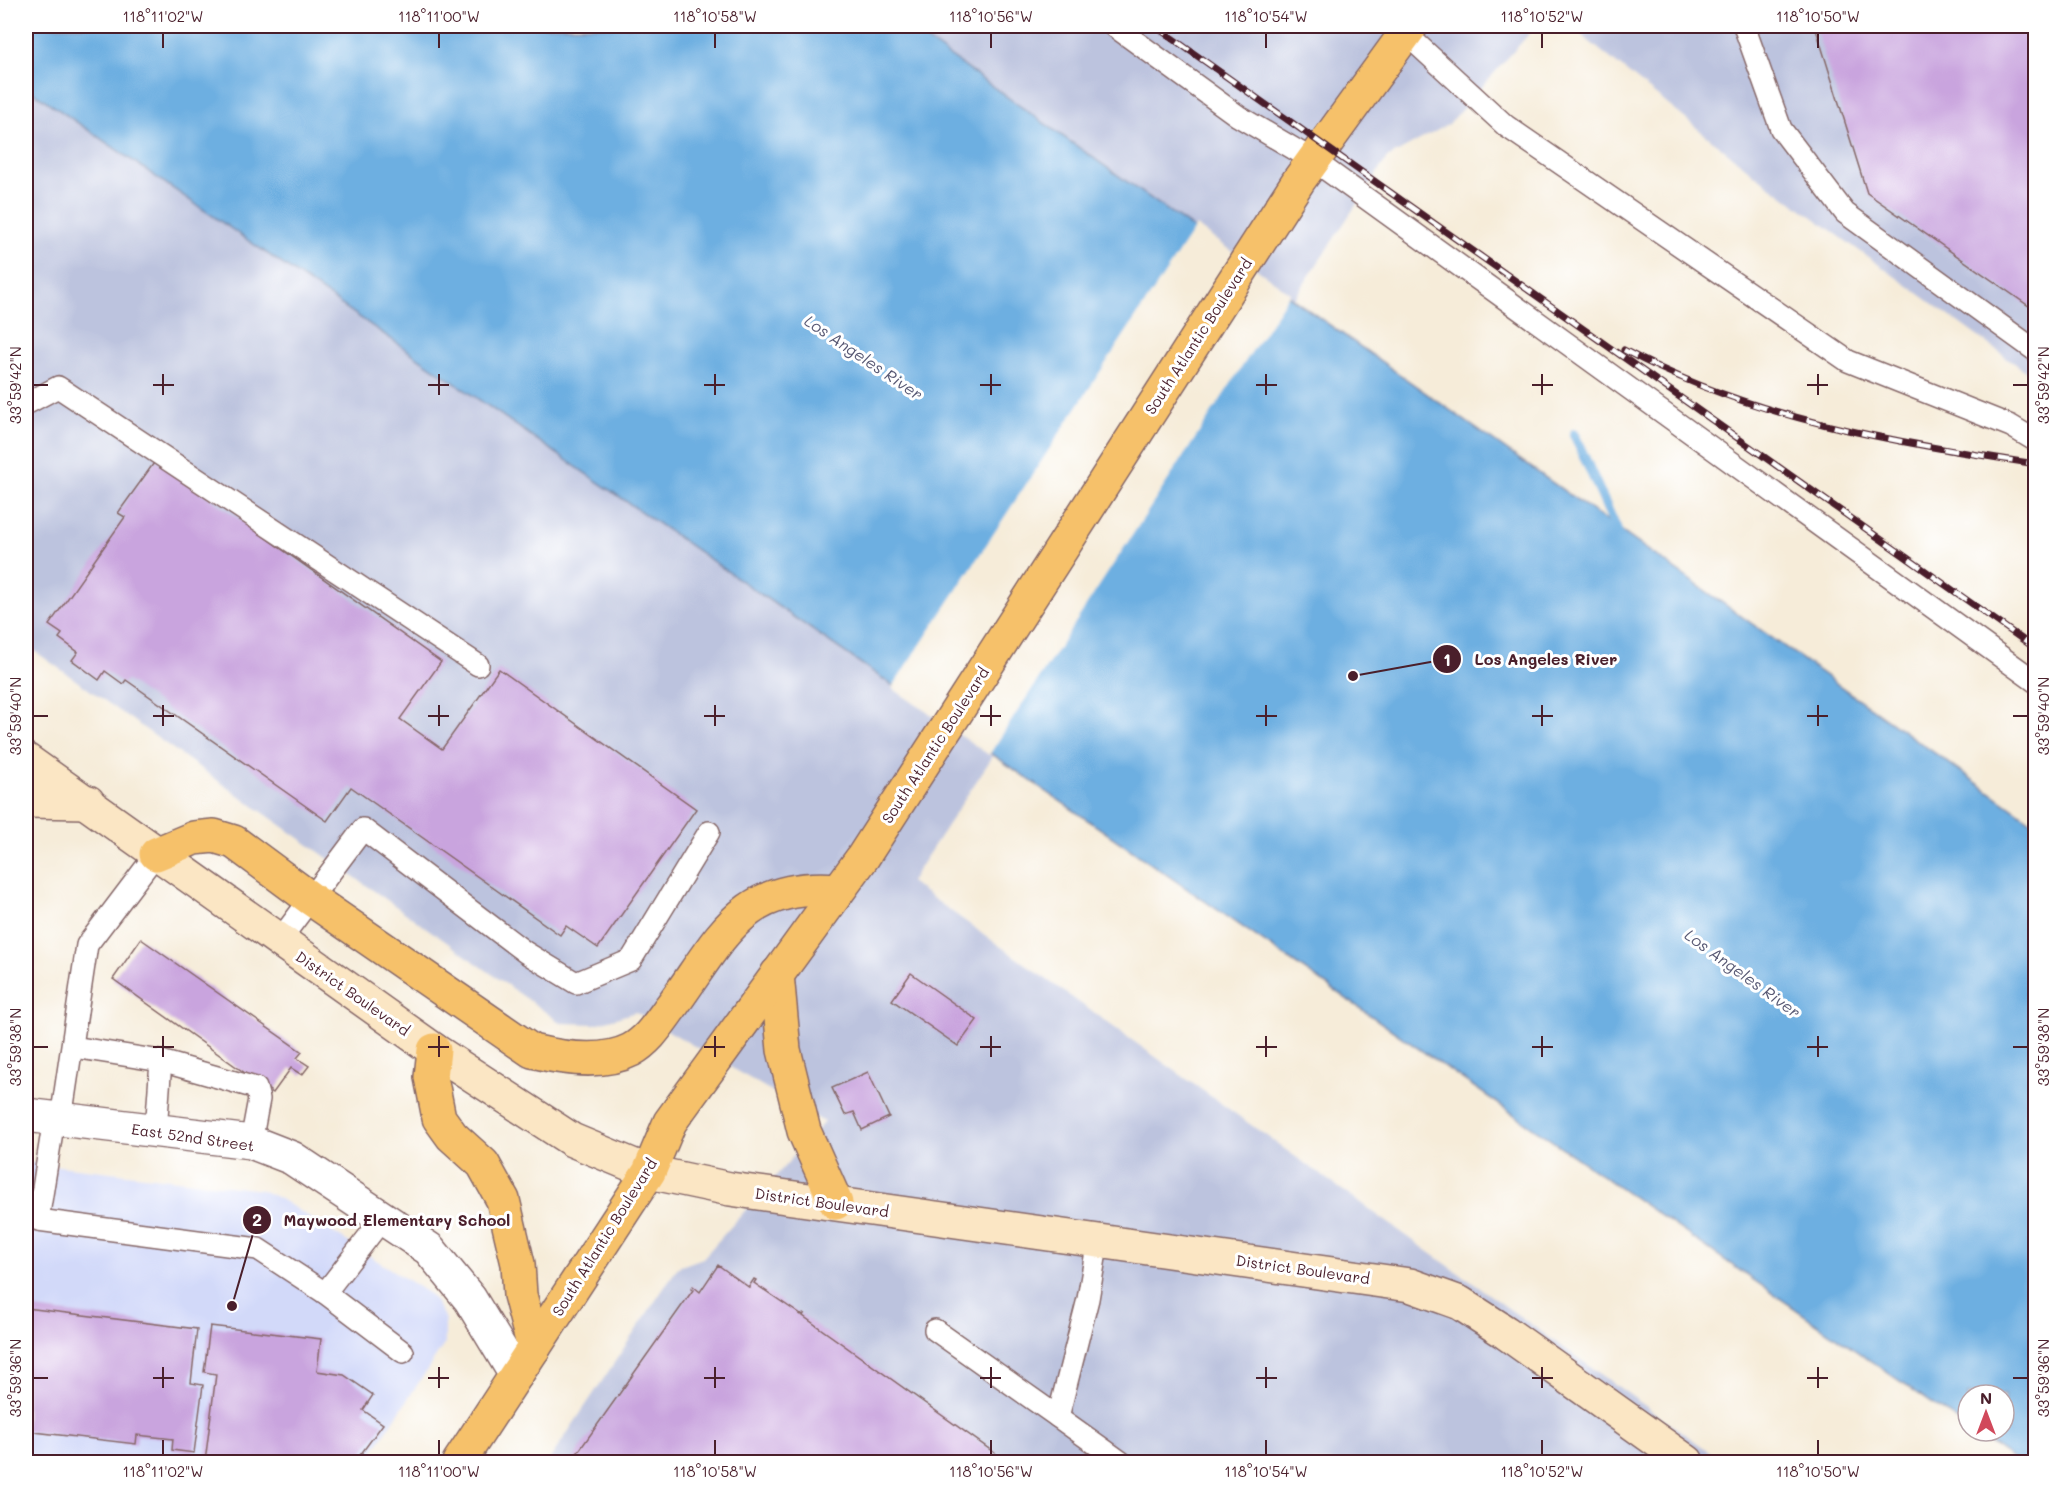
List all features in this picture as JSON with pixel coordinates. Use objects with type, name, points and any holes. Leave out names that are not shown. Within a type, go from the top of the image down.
[{"type":"main road","name":"South Atlantic Boulevard","points":[[459,1462],[649,1172],[670,1122],[872,844],[1306,170],[1408,29]]},
{"type":"main road","points":[[156,854],[194,838],[214,836],[234,842],[311,899],[532,1052],[570,1060],[629,1051],[650,1036],[731,925],[751,905],[781,893],[808,888],[838,890]]},
{"type":"main road","points":[[777,974],[784,1050],[804,1131],[836,1203]]},
{"type":"main road","points":[[434,1050],[431,1077],[439,1118],[452,1136],[483,1164],[503,1200],[518,1264],[520,1295],[534,1348]]},
{"type":"street","name":"District Boulevard","points":[[26,760],[434,1050],[572,1140],[649,1172],[730,1189],[1410,1284],[1460,1303],[1687,1462]]},
{"type":"street","points":[[26,801],[88,802]]},
{"type":"street","name":"East 52nd Street","points":[[47,1118],[251,1142],[292,1158],[429,1249],[470,1299],[516,1375]]},
{"type":"lane","points":[[1114,26],[1238,116],[1306,170],[2036,682]]},
{"type":"lane","points":[[1744,26],[1781,129],[1845,213],[2036,351]]},
{"type":"lane","points":[[1408,29],[1506,126],[1848,361],[2011,426],[2036,441]]},
{"type":"lane","points":[[26,404],[58,387],[478,665]]},
{"type":"lane","points":[[279,941],[363,829],[525,952],[576,983],[631,960],[709,832]]},
{"type":"lane","points":[[156,854],[87,945],[73,1047],[47,1118],[38,1220],[258,1249],[325,1293],[403,1352]]},
{"type":"lane","points":[[73,1047],[161,1061],[256,1088],[260,1099],[251,1142]]},
{"type":"lane","points":[[156,1131],[161,1061]]},
{"type":"lane","points":[[325,1293],[383,1218]]},
{"type":"lane","points":[[1058,1417],[1088,1299],[1098,1240]]},
{"type":"lane","points":[[935,1330],[1121,1462]]},
{"type":"shaded area","points":[[26,26],[1536,26],[1449,124],[1387,158],[910,882],[1724,1462],[548,1462],[678,1267],[703,1258],[824,1122],[636,1012],[596,1024],[561,1023],[26,645]]},
{"type":"shaded area","points":[[1570,26],[2035,26],[2035,378],[1759,178]]},
{"type":"shaded area","points":[[26,1162],[261,1190],[279,1198],[431,1295],[445,1318],[445,1343],[366,1462],[26,1462]]},
{"type":"water","name":"Los Angeles River","points":[[26,26],[907,26],[2035,824],[2035,1462],[2017,1462],[1989,1443],[2016,1443],[2016,1383],[1956,1383],[1956,1420],[26,87]]},
{"type":"pier","points":[[1196,226],[1290,293],[989,755],[892,688]]},
{"type":"building","points":[[1815,26],[2036,26],[2036,311],[1867,193]]},
{"type":"building","points":[[156,460],[441,662],[400,719],[442,749],[499,669],[696,809],[598,948],[566,926],[560,935],[351,787],[327,821],[126,680],[123,684],[105,671],[99,680],[72,660],[78,652],[59,638],[62,634],[49,625],[125,517],[118,513]]},
{"type":"building","points":[[141,939],[302,1052],[297,1058],[309,1066],[302,1075],[291,1068],[273,1093],[113,979]]},
{"type":"building","points":[[911,973],[977,1020],[958,1046],[892,1000]]},
{"type":"building","points":[[868,1072],[889,1117],[862,1130],[854,1112],[845,1115],[832,1088]]},
{"type":"building","points":[[718,1265],[750,1288],[754,1279],[756,1280],[754,1283],[801,1315],[804,1314],[803,1316],[996,1454],[990,1462],[571,1462],[693,1290],[691,1289],[693,1286],[700,1292]]},
{"type":"building","points":[[26,1308],[197,1329],[191,1383],[203,1385],[194,1453],[172,1450],[173,1439],[137,1435],[136,1444],[26,1431]]},
{"type":"building","points":[[210,1326],[321,1339],[317,1371],[344,1375],[373,1395],[363,1410],[383,1424],[355,1462],[205,1462],[216,1374],[204,1372]]},
{"type":"waterway","points":[[1574,434],[1620,541]]},
{"type":"railway","points":[[1155,26],[2036,649]]},
{"type":"railway","points":[[1624,350],[1673,374],[1773,411],[1825,425],[1930,447],[2036,464]]},
{"type":"place","name":"Los Angeles River","points":[[1353,676]]},
{"type":"place","name":"Maywood Elementary School","points":[[232,1306]]}]
